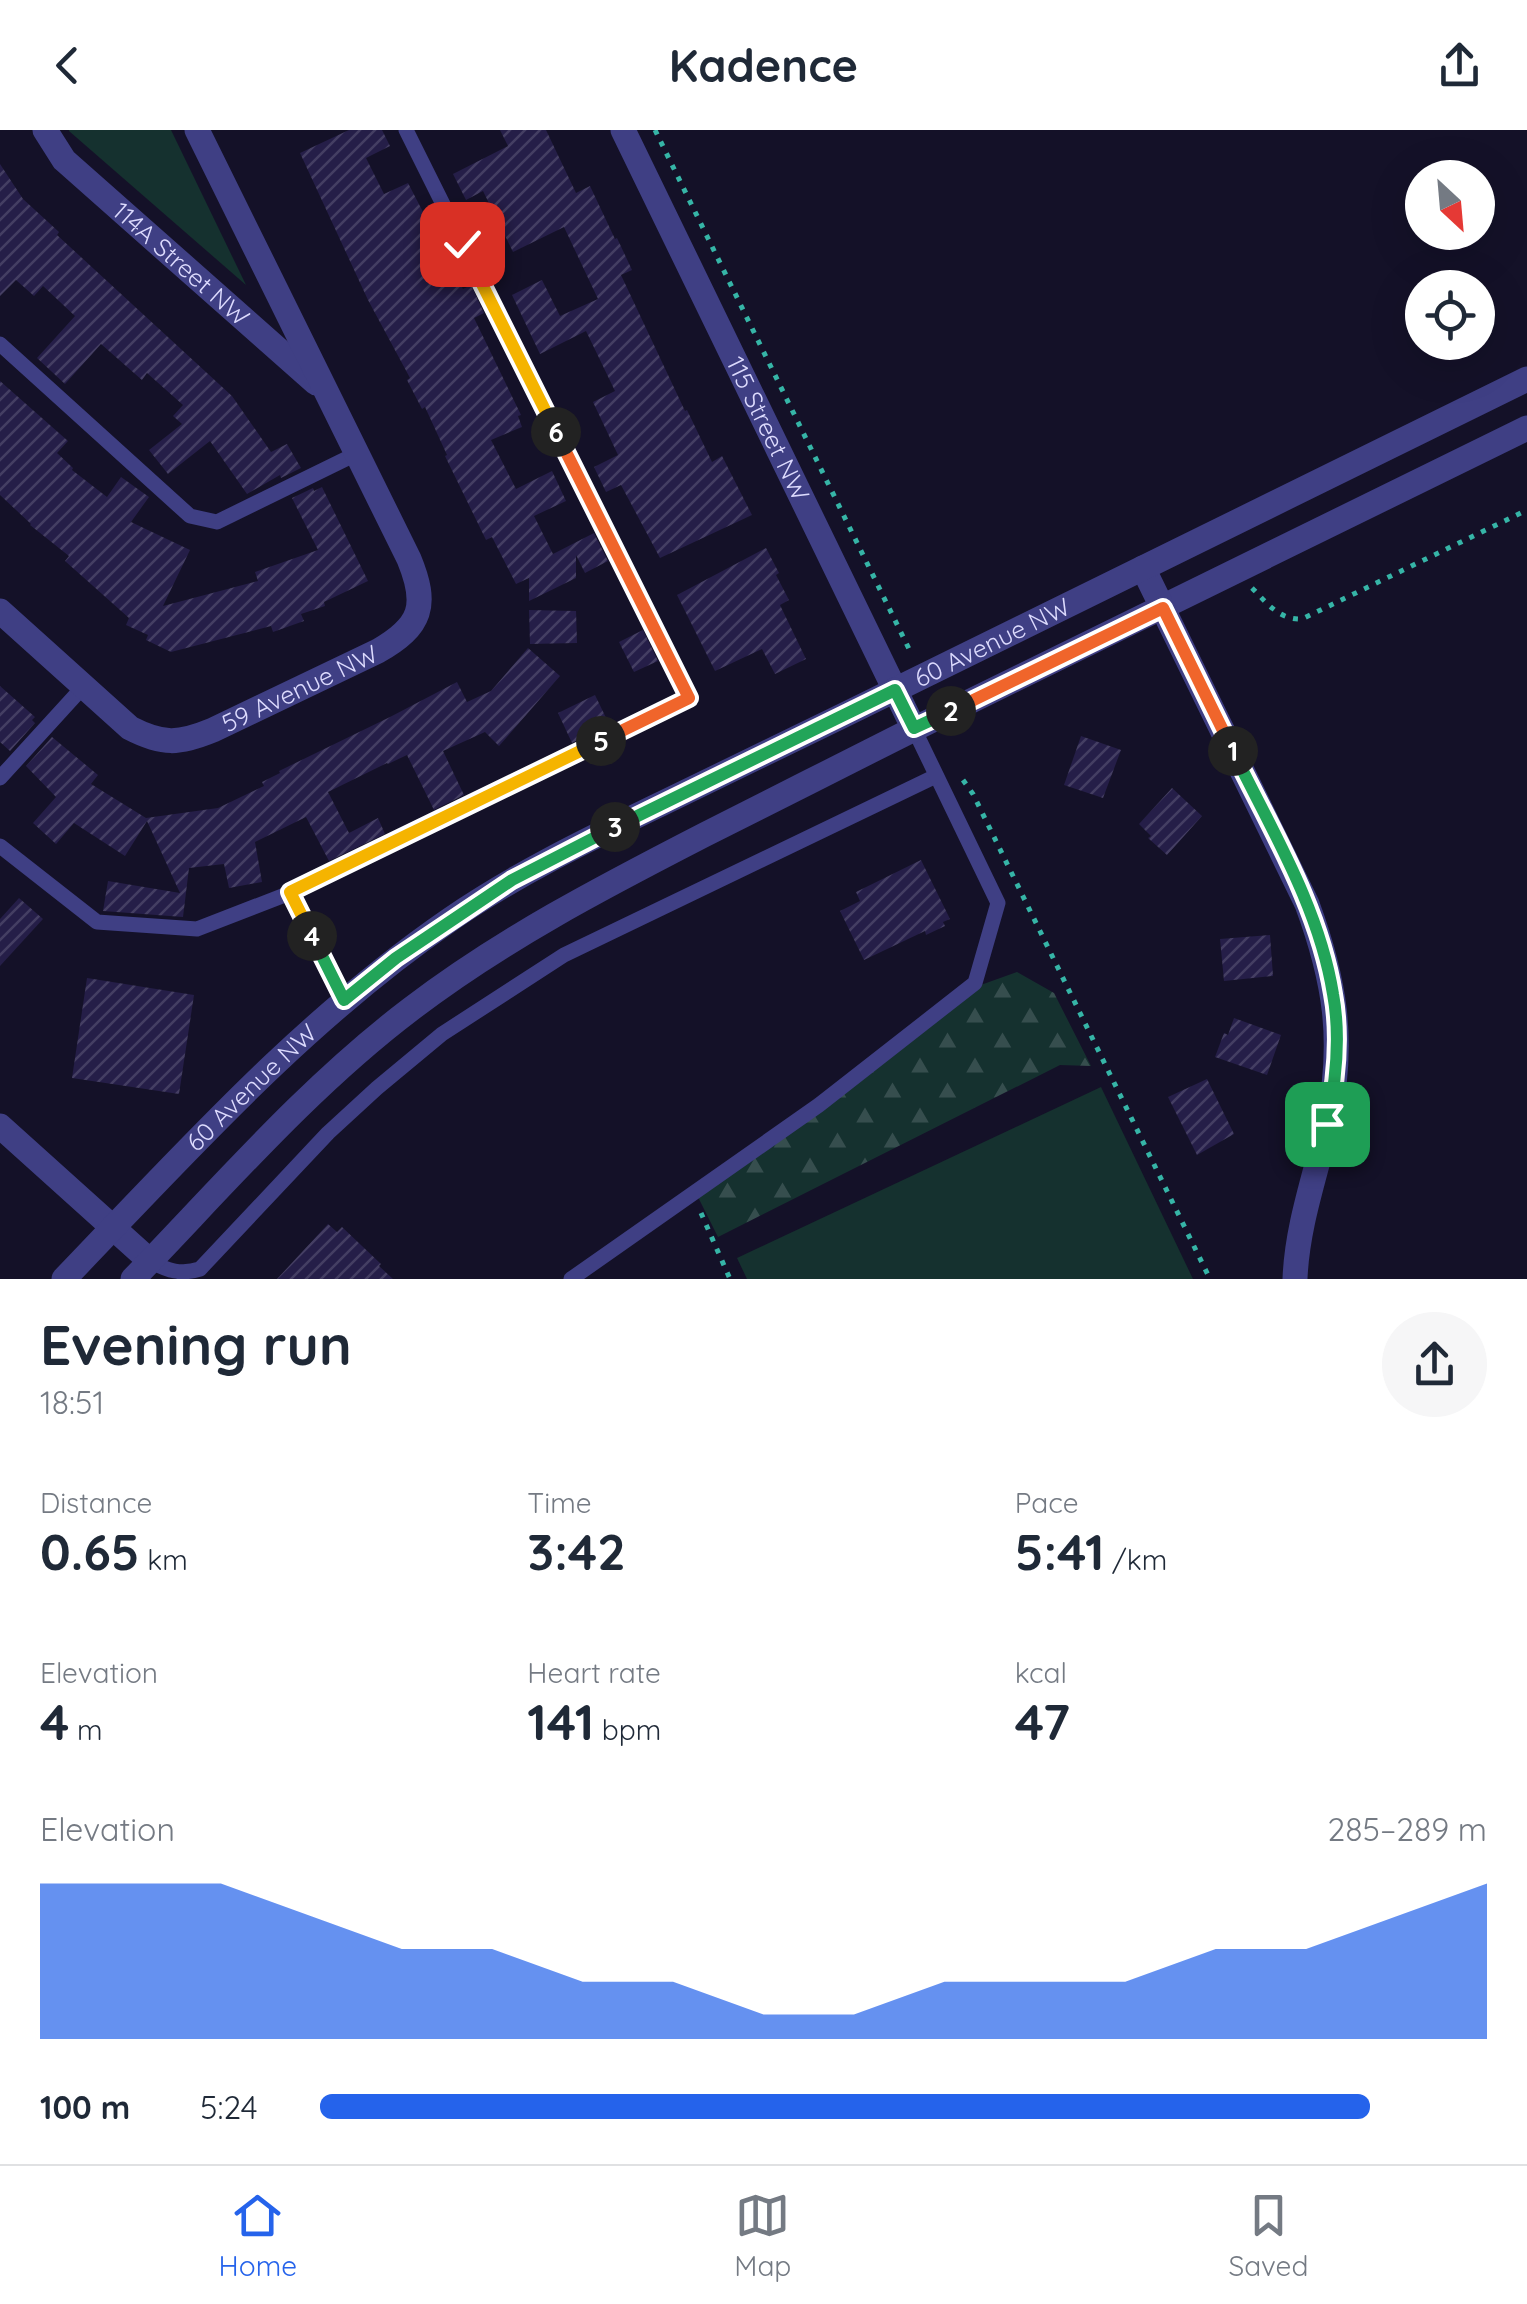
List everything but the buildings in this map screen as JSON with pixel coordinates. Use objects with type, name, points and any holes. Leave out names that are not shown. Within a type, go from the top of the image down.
[{"type":"street","name":"114A Street NW","points":[[46,130],[64,160],[328,393]]},
{"type":"street","name":"115 Street NW","points":[[623,130],[914,728]]},
{"type":"street","name":"114A Street NW","points":[[205,133],[418,580],[418,613]]},
{"type":"street","name":"60 Avenue NW","points":[[64,1279],[299,1039],[396,958],[512,880],[1527,379]]},
{"type":"street","name":"60 Avenue NW","points":[[142,1270],[339,1068],[410,1010],[539,924],[914,728],[1527,428]]},
{"type":"street","points":[[1144,568],[1307,904],[1334,994],[1334,1086],[1302,1226],[1296,1279]]},
{"type":"street","points":[[0,611],[83,687]]},
{"type":"street","name":"59 Avenue NW","points":[[83,687],[130,728],[166,742],[191,739],[378,651],[410,628],[418,613]]},
{"type":"street","points":[[0,1126],[112,1229],[142,1270]]},
{"type":"lane","points":[[0,846],[97,922],[197,929],[290,892],[689,698],[406,130]]},
{"type":"lane","points":[[0,344],[190,516],[218,522],[358,453]]},
{"type":"lane","points":[[0,778],[83,687]]},
{"type":"lane","points":[[572,1279],[819,1105],[975,982],[998,902],[914,728]]},
{"type":"lane","points":[[142,1270],[187,1273],[200,1269],[328,1133],[378,1088],[442,1034],[549,965],[622,926],[936,776]]},
{"type":"lane","points":[[290,892],[344,1000]]},
{"type":"path","points":[[655,130],[911,652]]},
{"type":"path","points":[[1236,572],[1278,614],[1289,620],[1302,619],[1527,510]]},
{"type":"path","points":[[956,774],[973,794],[1210,1279]]},
{"type":"path","points":[[693,1194],[730,1279]]},
{"type":"green space","points":[[171,130],[246,285],[69,131]]},
{"type":"green space","points":[[1017,972],[1054,993],[1091,1066],[1060,1065],[718,1237],[698,1197],[978,986]]},
{"type":"green space","points":[[1101,1087],[1193,1279],[747,1279],[737,1258]]},
{"type":"route","points":[[462,244],[689,698],[290,892],[344,1000],[452,918],[512,880],[895,690],[914,728],[1163,608],[1318,934],[1334,994],[1336,1025],[1336,1060],[1327,1124]]}]
